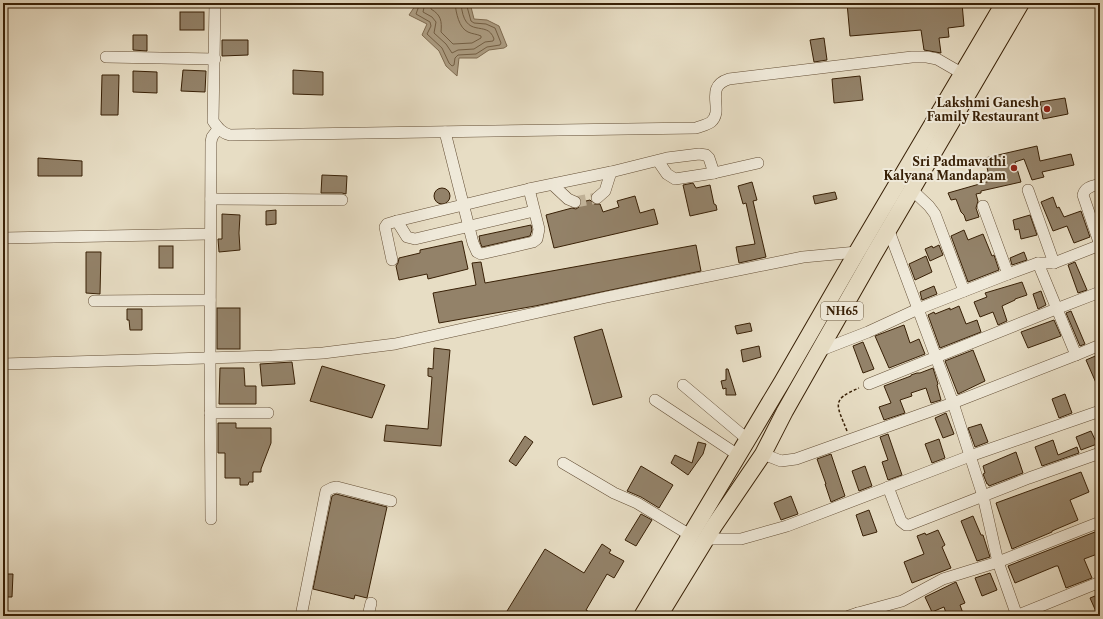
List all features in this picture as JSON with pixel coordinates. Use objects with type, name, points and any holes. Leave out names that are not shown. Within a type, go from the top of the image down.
[{"type":"highway","name":"NH65","points":[[642,616],[1004,3]]},
{"type":"highway","name":"NH65","points":[[659,616],[706,539],[763,454],[785,411],[819,351],[1021,3]]},
{"type":"street","points":[[215,3],[213,121],[218,129],[225,134],[230,135],[696,128],[711,122],[716,117],[716,91],[718,85],[722,81],[729,79],[912,57],[937,59],[963,74]]},
{"type":"street","points":[[106,57],[215,59]]},
{"type":"street","points":[[211,519],[211,142],[212,137],[218,129]]},
{"type":"street","points":[[445,132],[468,226],[477,252],[481,254],[533,242],[537,239],[539,229],[529,189]]},
{"type":"street","points":[[392,260],[385,227],[387,224],[397,221],[667,158],[703,154],[709,158],[714,173]]},
{"type":"street","points":[[658,161],[667,174],[675,179],[714,173],[758,163]]},
{"type":"street","points":[[597,198],[605,191],[610,172]]},
{"type":"street","points":[[819,351],[868,332],[918,309],[1008,274],[1038,263],[1054,263],[1100,245],[1083,195],[1084,190],[1087,188],[1100,184]]},
{"type":"street","points":[[553,185],[568,199],[575,202]]},
{"type":"street","points":[[912,190],[929,206],[935,214],[964,291]]},
{"type":"street","points":[[1028,190],[1054,263]]},
{"type":"street","points":[[211,199],[342,200]]},
{"type":"street","points":[[983,206],[1008,274]]},
{"type":"street","points":[[397,221],[407,237],[412,239],[534,211]]},
{"type":"street","points":[[889,231],[953,402],[983,496],[998,562],[1017,616],[1100,582]]},
{"type":"street","points":[[3,238],[210,234]]},
{"type":"street","points":[[3,364],[323,354],[395,344],[599,298],[803,257],[856,252]]},
{"type":"street","points":[[1038,263],[1076,355]]},
{"type":"street","points":[[869,384],[1056,308],[1100,292]]},
{"type":"street","points":[[94,301],[210,300]]},
{"type":"street","points":[[763,454],[781,460],[788,461],[796,459],[953,402],[1100,345]]},
{"type":"street","points":[[683,385],[747,439]]},
{"type":"street","points":[[655,400],[738,455]]},
{"type":"street","points":[[706,539],[731,540],[752,537],[787,526],[970,456],[1100,411]]},
{"type":"street","points":[[210,413],[268,413]]},
{"type":"street","points":[[888,488],[902,521],[906,525],[1100,453]]},
{"type":"street","points":[[563,463],[614,493],[637,503],[690,535]]},
{"type":"street","points":[[301,616],[326,491],[337,487],[391,501]]},
{"type":"street","points":[[855,615],[902,601],[943,579],[998,562],[1100,522]]},
{"type":"street","points":[[368,616],[371,603]]},
{"type":"path","points":[[851,440],[838,409],[838,402],[840,398],[869,384]]},
{"type":"water","points":[[417,3],[470,3],[474,19],[487,20],[499,26],[507,46],[504,48],[489,50],[477,58],[459,58],[457,76],[446,66],[439,51],[422,35],[427,24],[409,15]]},
{"type":"building","points":[[847,3],[962,3],[964,26],[948,28],[949,37],[939,38],[941,53],[924,50],[921,30],[850,36]]},
{"type":"building","points":[[180,12],[204,12],[204,30],[180,30]]},
{"type":"building","points":[[133,35],[147,35],[147,51],[133,50]]},
{"type":"building","points":[[824,38],[827,60],[814,62],[810,40]]},
{"type":"building","points":[[222,40],[248,40],[248,55],[222,56]]},
{"type":"building","points":[[183,70],[206,71],[205,92],[181,91]]},
{"type":"building","points":[[293,70],[323,72],[323,95],[293,94]]},
{"type":"building","points":[[133,71],[157,72],[157,93],[133,92]]},
{"type":"building","points":[[102,75],[119,75],[118,115],[101,115]]},
{"type":"building","points":[[860,76],[863,100],[834,103],[832,79]]},
{"type":"building","points":[[1065,98],[1068,114],[1043,119],[1040,102]]},
{"type":"building","points":[[1037,146],[1040,161],[1071,154],[1074,165],[1042,172],[1044,177],[1032,180],[1024,159],[1015,162],[1021,182],[981,191],[981,193],[976,194],[978,201],[976,208],[979,217],[966,221],[956,199],[951,200],[948,193],[990,181],[985,158]]},
{"type":"building","points":[[38,158],[82,161],[82,176],[38,176]]},
{"type":"building","points":[[322,175],[347,176],[346,194],[321,193]]},
{"type":"building","points":[[752,182],[757,200],[753,201],[766,257],[739,263],[736,247],[755,244],[746,203],[743,204],[738,186]]},
{"type":"building","points":[[693,183],[696,188],[710,185],[714,204],[716,205],[717,210],[690,216],[683,185]]},
{"type":"building","points":[[442,188],[449,193],[450,196],[445,203],[442,204],[435,199],[434,196],[439,189]]},
{"type":"building","points":[[835,192],[837,199],[815,204],[813,196]]},
{"type":"building","points":[[635,196],[640,213],[654,209],[658,224],[554,248],[546,215],[572,208],[576,209],[582,202],[590,200],[594,204],[600,204],[603,212],[619,207],[617,201]]},
{"type":"building","points":[[1053,197],[1057,208],[1059,207],[1064,217],[1081,211],[1090,237],[1074,243],[1067,226],[1053,231],[1041,202]]},
{"type":"building","points":[[276,210],[276,224],[266,225],[266,211]]},
{"type":"building","points":[[222,214],[240,215],[240,250],[219,252],[218,239],[222,239]]},
{"type":"building","points":[[1030,215],[1037,235],[1021,239],[1019,229],[1015,230],[1013,220]]},
{"type":"building","points":[[531,225],[532,230],[530,236],[482,247],[480,242],[479,236]]},
{"type":"building","points":[[964,230],[968,240],[983,234],[992,256],[994,255],[999,270],[968,282],[951,236]]},
{"type":"building","points":[[462,241],[468,269],[428,279],[427,274],[399,280],[396,266],[399,258],[420,253],[420,250]]},
{"type":"building","points":[[696,245],[701,271],[535,306],[439,323],[433,293],[476,285],[472,263],[481,262],[485,283]]},
{"type":"building","points":[[939,245],[943,255],[930,261],[925,249],[932,246],[933,248]]},
{"type":"building","points":[[159,246],[173,246],[173,268],[159,268]]},
{"type":"building","points":[[86,252],[101,252],[100,294],[86,293]]},
{"type":"building","points":[[1024,252],[1027,260],[1012,265],[1010,258]]},
{"type":"building","points":[[926,256],[932,272],[915,280],[909,264]]},
{"type":"building","points":[[1075,262],[1087,290],[1078,293],[1068,265]]},
{"type":"building","points":[[1022,282],[1027,295],[1002,306],[1007,321],[998,325],[993,312],[980,317],[974,302],[987,297],[985,293]]},
{"type":"building","points":[[934,286],[937,294],[922,300],[920,292]]},
{"type":"building","points":[[1041,291],[1046,305],[1038,309],[1033,294]]},
{"type":"building","points":[[959,306],[966,324],[977,320],[981,332],[940,348],[928,315],[950,308],[950,310]]},
{"type":"building","points":[[217,308],[240,308],[240,349],[217,349]]},
{"type":"building","points":[[127,309],[142,309],[142,330],[130,330],[129,320],[127,320]]},
{"type":"building","points":[[1071,311],[1085,344],[1080,346],[1066,313]]},
{"type":"building","points":[[1054,320],[1061,336],[1028,348],[1021,332]]},
{"type":"building","points":[[750,323],[752,331],[737,334],[735,326]]},
{"type":"building","points":[[904,325],[910,343],[919,339],[925,354],[889,368],[875,336]]},
{"type":"building","points":[[602,329],[622,397],[593,405],[574,337]]},
{"type":"building","points":[[863,342],[874,369],[863,373],[853,346]]},
{"type":"building","points":[[759,346],[761,357],[743,362],[741,350]]},
{"type":"building","points":[[434,348],[450,350],[441,446],[384,441],[386,425],[428,429],[432,377],[428,376],[428,368],[433,369]]},
{"type":"building","points":[[973,350],[985,381],[958,394],[945,361]]},
{"type":"building","points":[[1100,354],[1100,392],[1086,360]]},
{"type":"building","points":[[292,362],[295,384],[262,386],[260,364]]},
{"type":"building","points":[[322,366],[385,385],[372,418],[310,401]]},
{"type":"building","points":[[220,368],[244,368],[245,386],[256,386],[256,404],[219,404]]},
{"type":"building","points":[[933,368],[941,400],[931,403],[926,388],[911,393],[912,396],[900,400],[905,413],[884,420],[879,407],[891,403],[884,386]]},
{"type":"building","points":[[726,369],[728,369],[736,395],[726,395],[726,388],[723,389],[721,381],[726,380]]},
{"type":"building","points":[[1065,394],[1072,413],[1059,418],[1052,399]]},
{"type":"building","points":[[946,413],[954,434],[943,438],[935,418]]},
{"type":"building","points":[[218,423],[236,423],[236,428],[271,428],[271,443],[261,472],[253,472],[253,482],[249,482],[248,485],[240,485],[240,478],[225,478],[225,453],[218,453]]},
{"type":"building","points":[[981,424],[988,442],[975,447],[968,428]]},
{"type":"building","points":[[1091,431],[1097,444],[1081,450],[1076,437]]},
{"type":"building","points":[[888,434],[902,475],[888,480],[882,462],[888,460],[880,437]]},
{"type":"building","points":[[525,436],[533,442],[516,466],[509,461]]},
{"type":"building","points":[[939,439],[945,458],[932,463],[925,444]]},
{"type":"building","points":[[1053,440],[1058,455],[1077,447],[1079,453],[1042,466],[1035,447]]},
{"type":"building","points":[[698,442],[706,444],[703,454],[688,475],[671,463],[675,455],[692,463]]},
{"type":"building","points":[[1016,452],[1023,473],[989,486],[983,474],[985,473],[983,466]]},
{"type":"building","points":[[831,454],[845,496],[831,502],[817,459]]},
{"type":"building","points":[[641,466],[673,485],[659,508],[641,497],[627,491]]},
{"type":"building","points":[[865,466],[872,486],[859,491],[852,471]]},
{"type":"building","points":[[1081,472],[1089,492],[1070,500],[1078,520],[1012,549],[996,503]]},
{"type":"building","points":[[336,494],[387,507],[367,598],[355,595],[354,599],[313,589],[332,496]]},
{"type":"building","points":[[791,496],[798,514],[781,520],[774,503]]},
{"type":"building","points":[[869,510],[877,532],[863,536],[856,515]]},
{"type":"building","points":[[641,514],[652,520],[636,546],[625,540]]},
{"type":"building","points":[[973,516],[981,535],[983,535],[990,557],[977,561],[961,521]]},
{"type":"building","points":[[938,530],[945,545],[942,547],[951,568],[912,583],[904,562],[924,554],[917,536],[925,533],[926,535]]},
{"type":"building","points":[[1100,530],[1100,553],[1084,559],[1092,578],[1066,588],[1058,566],[1056,566],[1015,583],[1008,566]]},
{"type":"building","points":[[602,544],[611,550],[609,553],[624,561],[614,578],[607,574],[586,610],[596,616],[504,616],[545,549],[584,573]]},
{"type":"building","points":[[990,573],[997,590],[982,596],[975,578]]},
{"type":"building","points":[[6,574],[13,574],[12,597],[5,597]]},
{"type":"building","points":[[956,582],[965,603],[960,605],[964,616],[947,616],[944,607],[932,612],[925,597]]},
{"type":"building","points":[[1100,594],[1100,616],[1098,616],[1090,598]]},
{"type":"tunnel","points":[[575,202],[597,198]]},
{"type":"place","name":"Lakshmi Ganesh Family Restaurant","points":[[1047,109]]},
{"type":"place","name":"Sri Padmavathi Kalyana Mandapam","points":[[1014,168]]}]
